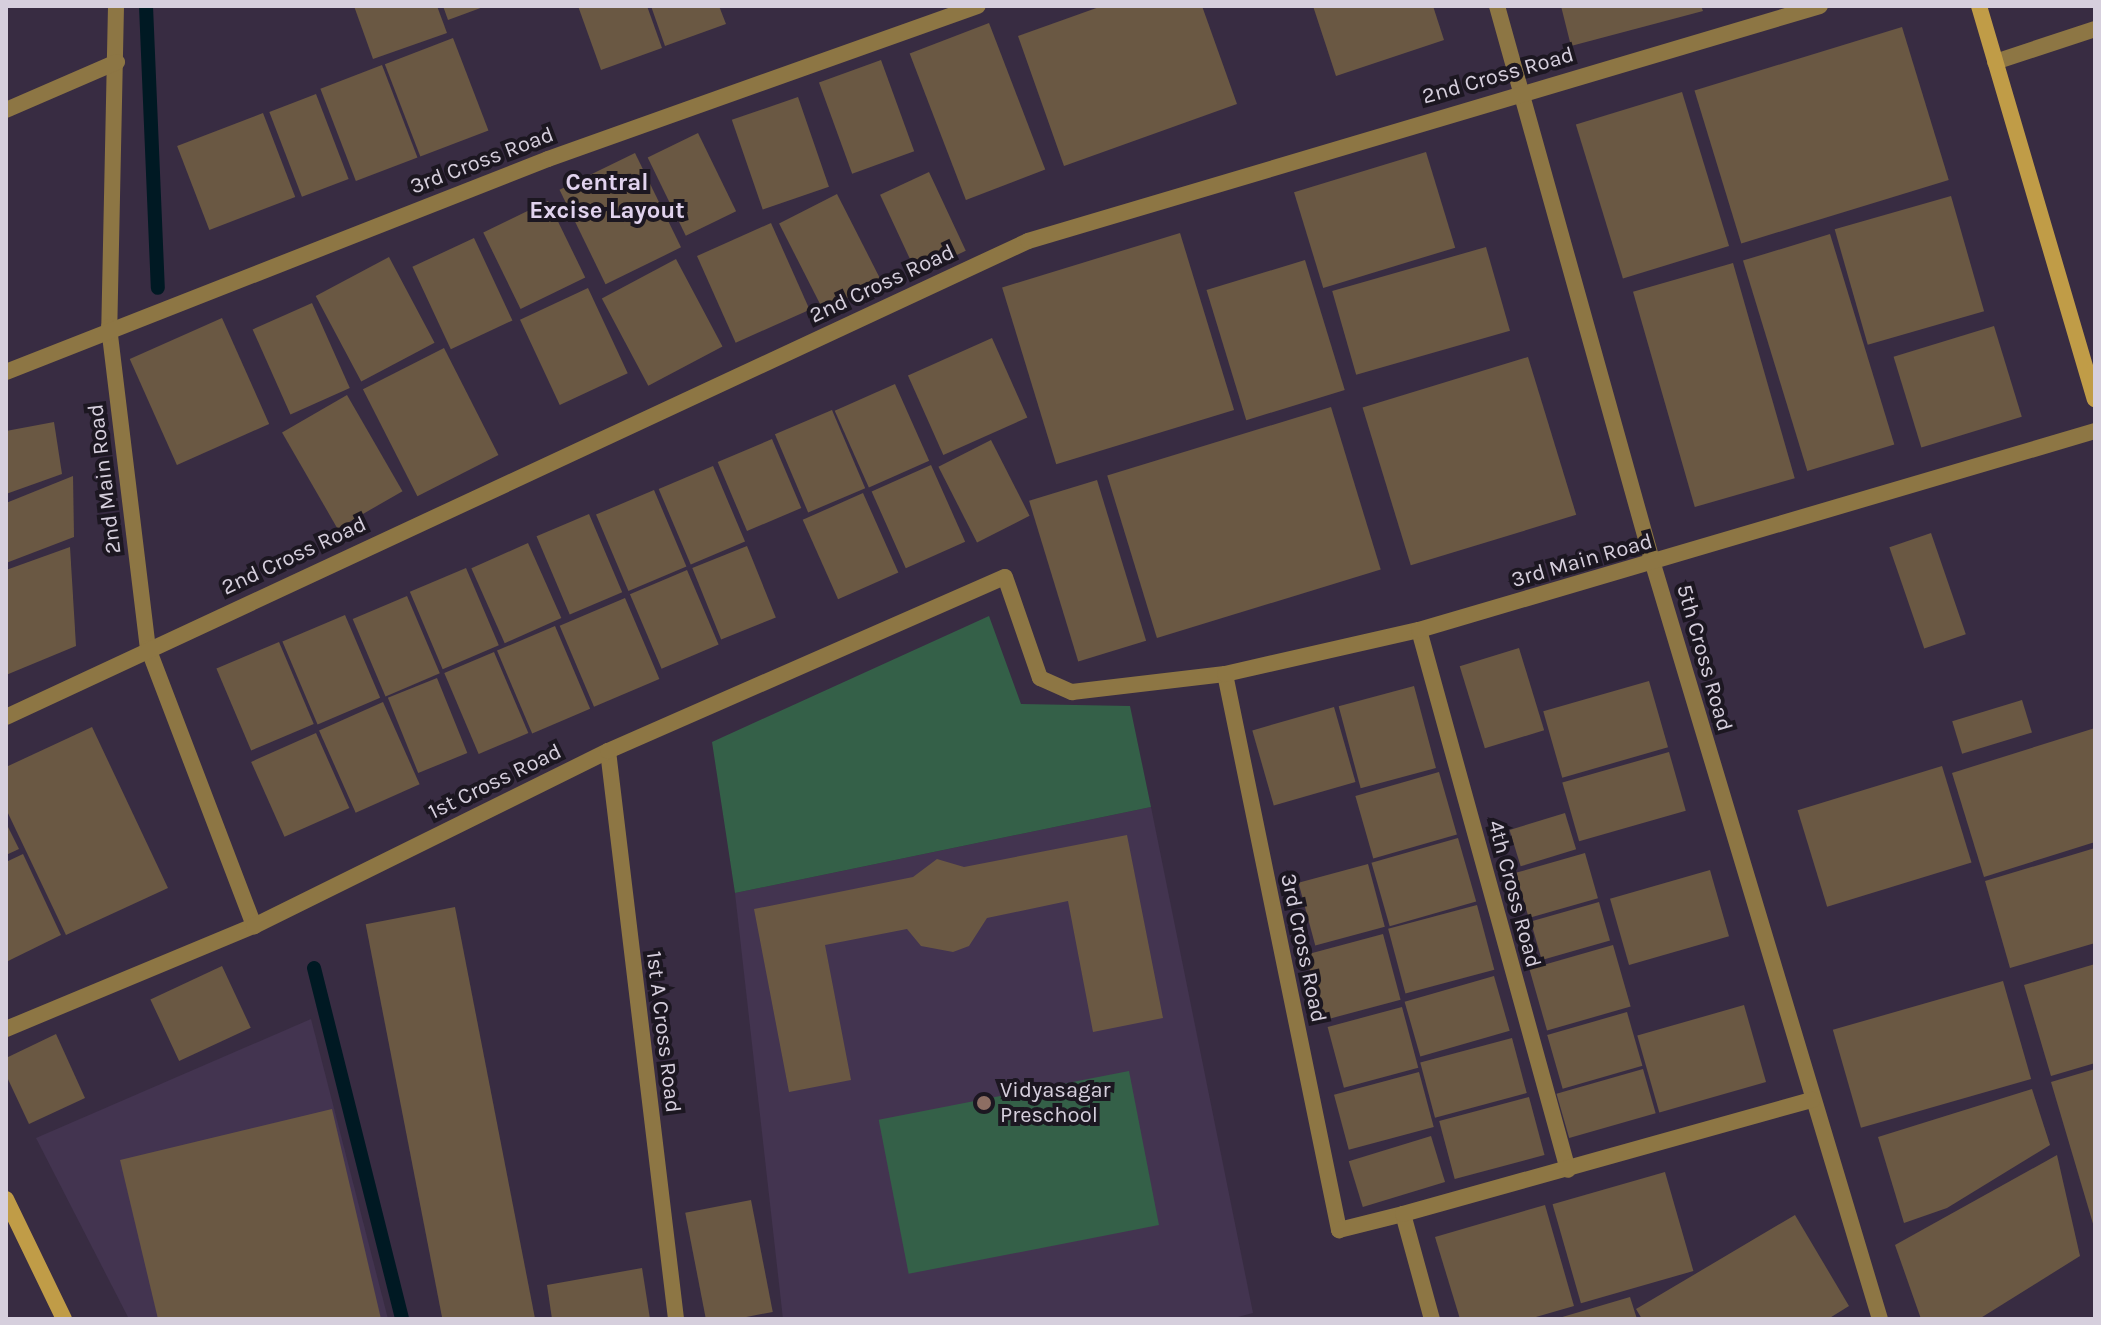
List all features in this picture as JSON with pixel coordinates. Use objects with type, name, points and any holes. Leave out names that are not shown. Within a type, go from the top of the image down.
[{"type":"street","name":"2nd Main Road","points":[[116,6],[109,327],[148,648],[254,926]]},
{"type":"street","name":"3rd Cross Road","points":[[6,372],[109,327],[978,6]]},
{"type":"street","name":"5th Cross Road","points":[[1497,6],[1653,564],[1880,1319]]},
{"type":"street","name":"2nd Cross Road","points":[[6,717],[148,648],[1028,241],[1521,91],[1820,6]]},
{"type":"street","points":[[1979,6],[2089,358],[2095,399]]},
{"type":"street","points":[[1995,62],[2095,29]]},
{"type":"street","points":[[6,110],[117,62]]},
{"type":"street","name":"3rd Main Road","points":[[1072,692],[1225,674],[1419,630],[1653,564],[2095,431]]},
{"type":"street","name":"1st Cross Road","points":[[6,1029],[254,926],[608,751],[1005,577],[1040,678],[1072,692]]},
{"type":"street","name":"4th Cross Road","points":[[1419,630],[1568,1170]]},
{"type":"street","name":"3rd Cross Road","points":[[1225,674],[1339,1230],[1403,1214]]},
{"type":"street","name":"1st A Cross Road","points":[[608,751],[676,1319]]},
{"type":"street","points":[[1432,1319],[1403,1214],[1812,1100]]},
{"type":"street","points":[[6,1199],[64,1319]]},
{"type":"shaded area","name":"Vidyasagar Preschool","points":[[1151,807],[1253,1313],[1230,1319],[783,1319],[735,893]]},
{"type":"shaded area","points":[[311,1019],[388,1319],[129,1319],[36,1138]]},
{"type":"green space","points":[[989,616],[1021,704],[1130,706],[1151,807],[735,893],[712,742]]},
{"type":"green space","points":[[1129,1071],[1159,1225],[909,1274],[879,1120]]},
{"type":"building","points":[[354,6],[437,6],[447,33],[373,59]]},
{"type":"building","points":[[443,6],[486,6],[448,20]]},
{"type":"building","points":[[578,6],[647,6],[662,48],[601,70]]},
{"type":"building","points":[[651,6],[719,6],[726,24],[665,46]]},
{"type":"building","points":[[1102,6],[1202,6],[1237,104],[1064,166],[1018,36]]},
{"type":"building","points":[[1313,6],[1433,6],[1444,40],[1336,76]]},
{"type":"building","points":[[1561,6],[1701,6],[1703,11],[1571,46]]},
{"type":"building","points":[[989,23],[1045,170],[966,200],[910,53]]},
{"type":"building","points":[[1902,27],[1949,180],[1741,243],[1694,90]]},
{"type":"building","points":[[453,38],[488,130],[420,157],[385,64]]},
{"type":"building","points":[[881,60],[914,151],[852,174],[819,83]]},
{"type":"building","points":[[382,65],[417,157],[356,181],[320,89]]},
{"type":"building","points":[[1682,92],[1729,246],[1623,278],[1576,124]]},
{"type":"building","points":[[316,94],[349,179],[302,197],[269,112]]},
{"type":"building","points":[[798,97],[829,187],[763,210],[732,120]]},
{"type":"building","points":[[263,113],[295,197],[209,230],[177,146]]},
{"type":"building","points":[[698,133],[736,211],[686,236],[648,158]]},
{"type":"building","points":[[1426,152],[1455,248],[1323,288],[1294,192]]},
{"type":"building","points":[[635,153],[681,247],[606,284],[560,190]]},
{"type":"building","points":[[929,172],[966,251],[917,274],[880,195]]},
{"type":"building","points":[[837,194],[881,280],[823,310],[779,224]]},
{"type":"building","points":[[1951,196],[1984,311],[1868,345],[1835,229]]},
{"type":"building","points":[[548,201],[585,277],[521,309],[483,233]]},
{"type":"building","points":[[771,223],[810,310],[736,343],[697,256]]},
{"type":"building","points":[[1180,233],[1234,410],[1056,464],[1002,287]]},
{"type":"building","points":[[1830,234],[1894,444],[1807,471],[1743,261]]},
{"type":"building","points":[[474,238],[512,320],[451,349],[412,267]]},
{"type":"building","points":[[1486,247],[1510,331],[1356,375],[1332,291]]},
{"type":"building","points":[[389,257],[435,343],[361,382],[316,296]]},
{"type":"building","points":[[676,259],[722,346],[648,386],[602,298]]},
{"type":"building","points":[[1305,260],[1345,390],[1246,420],[1207,290]]},
{"type":"building","points":[[1733,263],[1795,478],[1695,507],[1633,292]]},
{"type":"building","points":[[588,288],[628,373],[560,405],[520,320]]},
{"type":"building","points":[[312,303],[350,388],[290,414],[253,329]]},
{"type":"building","points":[[222,318],[269,424],[177,465],[130,359]]},
{"type":"building","points":[[1994,326],[2022,417],[1921,448],[1894,357]]},
{"type":"building","points":[[992,338],[1027,417],[943,455],[908,375]]},
{"type":"building","points":[[444,348],[498,455],[417,496],[363,389]]},
{"type":"building","points":[[1528,357],[1576,515],[1411,565],[1363,408]]},
{"type":"building","points":[[895,384],[929,461],[869,488],[835,411]]},
{"type":"building","points":[[347,395],[402,491],[338,529],[282,432]]},
{"type":"building","points":[[1331,407],[1381,570],[1157,638],[1107,475]]},
{"type":"building","points":[[832,410],[865,488],[808,512],[775,434]]},
{"type":"building","points":[[54,422],[62,474],[6,494],[6,431]]},
{"type":"building","points":[[772,439],[801,508],[747,531],[718,462]]},
{"type":"building","points":[[991,440],[1030,516],[977,543],[938,467]]},
{"type":"building","points":[[931,465],[965,542],[906,568],[872,491]]},
{"type":"building","points":[[713,466],[745,541],[691,565],[659,489]]},
{"type":"building","points":[[73,476],[74,537],[6,563],[6,503]]},
{"type":"building","points":[[1097,480],[1146,641],[1078,661],[1029,501]]},
{"type":"building","points":[[654,490],[686,566],[628,591],[596,515]]},
{"type":"building","points":[[863,493],[898,572],[838,599],[803,520]]},
{"type":"building","points":[[589,514],[622,592],[570,615],[537,536]]},
{"type":"building","points":[[1931,533],[1966,634],[1924,648],[1889,547]]},
{"type":"building","points":[[528,543],[561,618],[505,643],[471,568]]},
{"type":"building","points":[[747,546],[776,617],[721,639],[692,568]]},
{"type":"building","points":[[70,547],[76,646],[6,675],[6,570]]},
{"type":"building","points":[[466,568],[499,645],[443,669],[410,592]]},
{"type":"building","points":[[687,570],[719,645],[662,669],[630,594]]},
{"type":"building","points":[[407,596],[440,673],[386,696],[353,619]]},
{"type":"building","points":[[625,598],[659,679],[594,707],[560,626]]},
{"type":"building","points":[[345,615],[380,698],[318,724],[282,642]]},
{"type":"building","points":[[555,626],[590,709],[532,733],[497,651]]},
{"type":"building","points":[[279,642],[314,724],[251,750],[216,669]]},
{"type":"building","points":[[1519,648],[1544,730],[1485,748],[1460,666]]},
{"type":"building","points":[[494,652],[528,733],[479,754],[444,673]]},
{"type":"building","points":[[437,678],[467,753],[418,773],[388,698]]},
{"type":"building","points":[[1649,681],[1668,747],[1562,778],[1543,711]]},
{"type":"building","points":[[1414,686],[1436,768],[1361,788],[1339,706]]},
{"type":"building","points":[[2022,700],[2032,733],[1962,754],[1952,721]]},
{"type":"building","points":[[383,702],[420,784],[356,813],[319,730]]},
{"type":"building","points":[[1334,707],[1355,782],[1274,805],[1252,730]]},
{"type":"building","points":[[92,727],[168,888],[66,935],[6,809],[6,767]]},
{"type":"building","points":[[2095,728],[2095,842],[1984,877],[1952,773]]},
{"type":"building","points":[[316,733],[349,808],[284,837],[251,762]]},
{"type":"building","points":[[1669,752],[1686,811],[1579,841],[1562,783]]},
{"type":"building","points":[[1942,766],[1972,863],[1827,907],[1798,810]]},
{"type":"building","points":[[1439,772],[1457,834],[1373,858],[1355,796]]},
{"type":"building","points":[[1565,813],[1576,849],[1521,866],[1510,830]]},
{"type":"building","points":[[6,823],[19,849],[6,855]]},
{"type":"building","points":[[1127,835],[1163,1018],[1093,1032],[1068,901],[987,918],[969,946],[953,952],[921,946],[907,929],[825,945],[851,1080],[789,1092],[754,909],[913,877],[937,859],[964,867]]},
{"type":"building","points":[[1458,838],[1476,901],[1390,926],[1371,863]]},
{"type":"building","points":[[2095,848],[2095,943],[2010,968],[1985,881]]},
{"type":"building","points":[[1585,853],[1598,898],[1529,918],[1516,873]]},
{"type":"building","points":[[23,854],[61,935],[6,962],[6,862]]},
{"type":"building","points":[[1368,864],[1385,927],[1315,945],[1298,883]]},
{"type":"building","points":[[1710,870],[1729,936],[1629,965],[1610,899]]},
{"type":"building","points":[[1599,902],[1610,940],[1542,960],[1531,922]]},
{"type":"building","points":[[1477,905],[1494,970],[1405,994],[1388,929]]},
{"type":"building","points":[[455,907],[535,1319],[442,1319],[366,924]]},
{"type":"building","points":[[1383,934],[1401,1000],[1323,1020],[1306,955]]},
{"type":"building","points":[[1613,945],[1631,1007],[1547,1031],[1529,969]]},
{"type":"building","points":[[2095,964],[2095,1063],[2051,1076],[2024,985]]},
{"type":"building","points":[[222,966],[251,1028],[179,1061],[150,999]]},
{"type":"building","points":[[1494,976],[1510,1031],[1420,1056],[1405,1002]]},
{"type":"building","points":[[2003,981],[2031,1079],[1861,1128],[1833,1030]]},
{"type":"building","points":[[1744,1005],[1766,1082],[1659,1112],[1637,1036]]},
{"type":"building","points":[[1402,1007],[1418,1068],[1344,1088],[1328,1027]]},
{"type":"building","points":[[1627,1012],[1642,1066],[1563,1089],[1547,1035]]},
{"type":"building","points":[[56,1034],[85,1098],[29,1124],[6,1075],[6,1058]]},
{"type":"building","points":[[1512,1038],[1527,1093],[1435,1118],[1420,1063]]},
{"type":"building","points":[[1643,1069],[1656,1113],[1569,1138],[1556,1094]]},
{"type":"building","points":[[2095,1069],[2095,1227],[2094,1227],[2051,1082]]},
{"type":"building","points":[[1419,1072],[1434,1127],[1349,1150],[1334,1095]]},
{"type":"building","points":[[2032,1089],[2050,1145],[1947,1208],[1904,1223],[1878,1137]]},
{"type":"building","points":[[1529,1097],[1545,1155],[1455,1179],[1439,1121]]},
{"type":"building","points":[[332,1109],[381,1319],[158,1319],[120,1160]]},
{"type":"building","points":[[1431,1136],[1445,1182],[1363,1207],[1349,1161]]},
{"type":"building","points":[[2057,1155],[2080,1256],[1979,1319],[1921,1319],[1895,1245]]},
{"type":"building","points":[[1665,1172],[1693,1271],[1581,1303],[1553,1204]]},
{"type":"building","points":[[751,1200],[773,1312],[736,1319],[706,1319],[685,1213]]},
{"type":"building","points":[[1545,1205],[1574,1306],[1529,1319],[1460,1319],[1435,1237]]},
{"type":"building","points":[[1795,1215],[1849,1306],[1828,1319],[1642,1319],[1636,1309]]},
{"type":"building","points":[[642,1268],[650,1319],[552,1319],[547,1285]]},
{"type":"building","points":[[1630,1297],[1637,1319],[1559,1319],[1559,1318]]},
{"type":"waterway","points":[[146,6],[158,288]]},
{"type":"waterway","points":[[314,968],[402,1319]]},
{"type":"place","name":"Vidyasagar Preschool","points":[[984,1103]]},
{"type":"district","name":"Central Excise Layout","points":[[607,197]]}]
